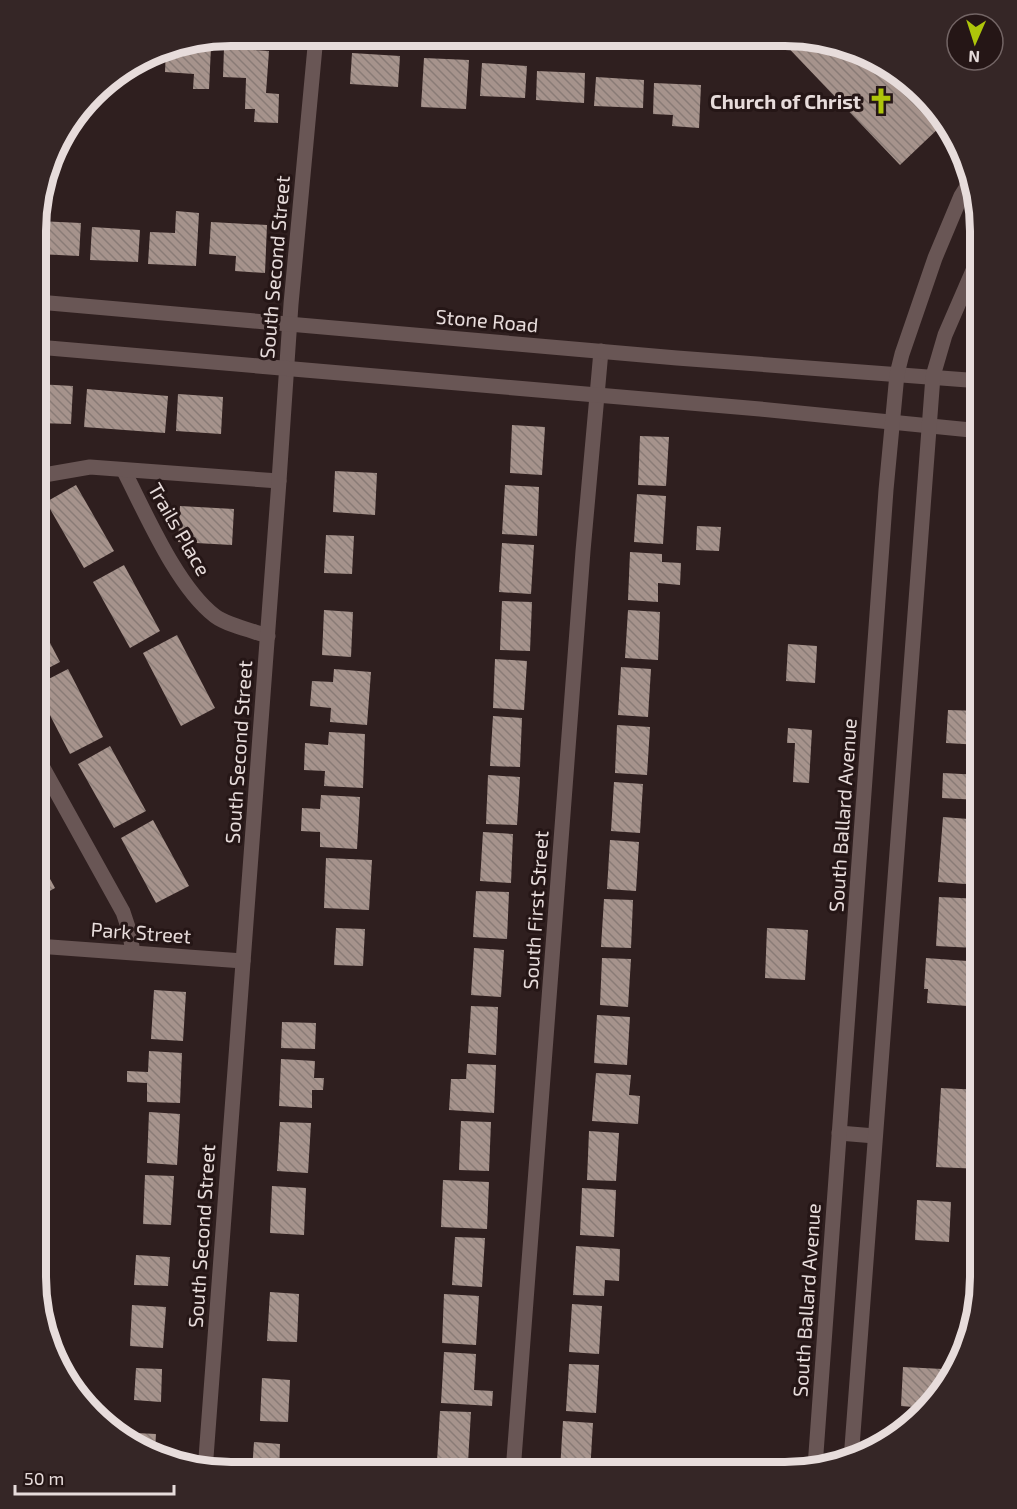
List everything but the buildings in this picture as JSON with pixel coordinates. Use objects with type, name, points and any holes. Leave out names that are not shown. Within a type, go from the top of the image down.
[{"type":"main road","name":"South Second Street","points":[[206,1461],[268,636],[289,324],[315,47]]},
{"type":"main road","name":"South Ballard Avenue","points":[[815,1460],[897,374],[935,258],[965,189]]},
{"type":"main road","points":[[851,1450],[933,376],[945,335],[970,277]]},
{"type":"main road","name":"Stone Road","points":[[46,303],[601,351],[970,380]]},
{"type":"main road","points":[[46,348],[597,394],[970,430]]},
{"type":"main road","name":"South First Street","points":[[514,1462],[601,351]]},
{"type":"main road","name":"Trails Place","points":[[46,475],[90,467],[279,481]]},
{"type":"main road","name":"Trails Place","points":[[124,471],[165,552],[196,598],[217,618],[268,636]]},
{"type":"main road","points":[[46,774],[123,912],[133,952]]},
{"type":"main road","name":"Park Street","points":[[46,947],[243,961]]},
{"type":"main road","points":[[839,1133],[875,1136]]},
{"type":"place","name":"Church of Christ","points":[[881,101]]}]
